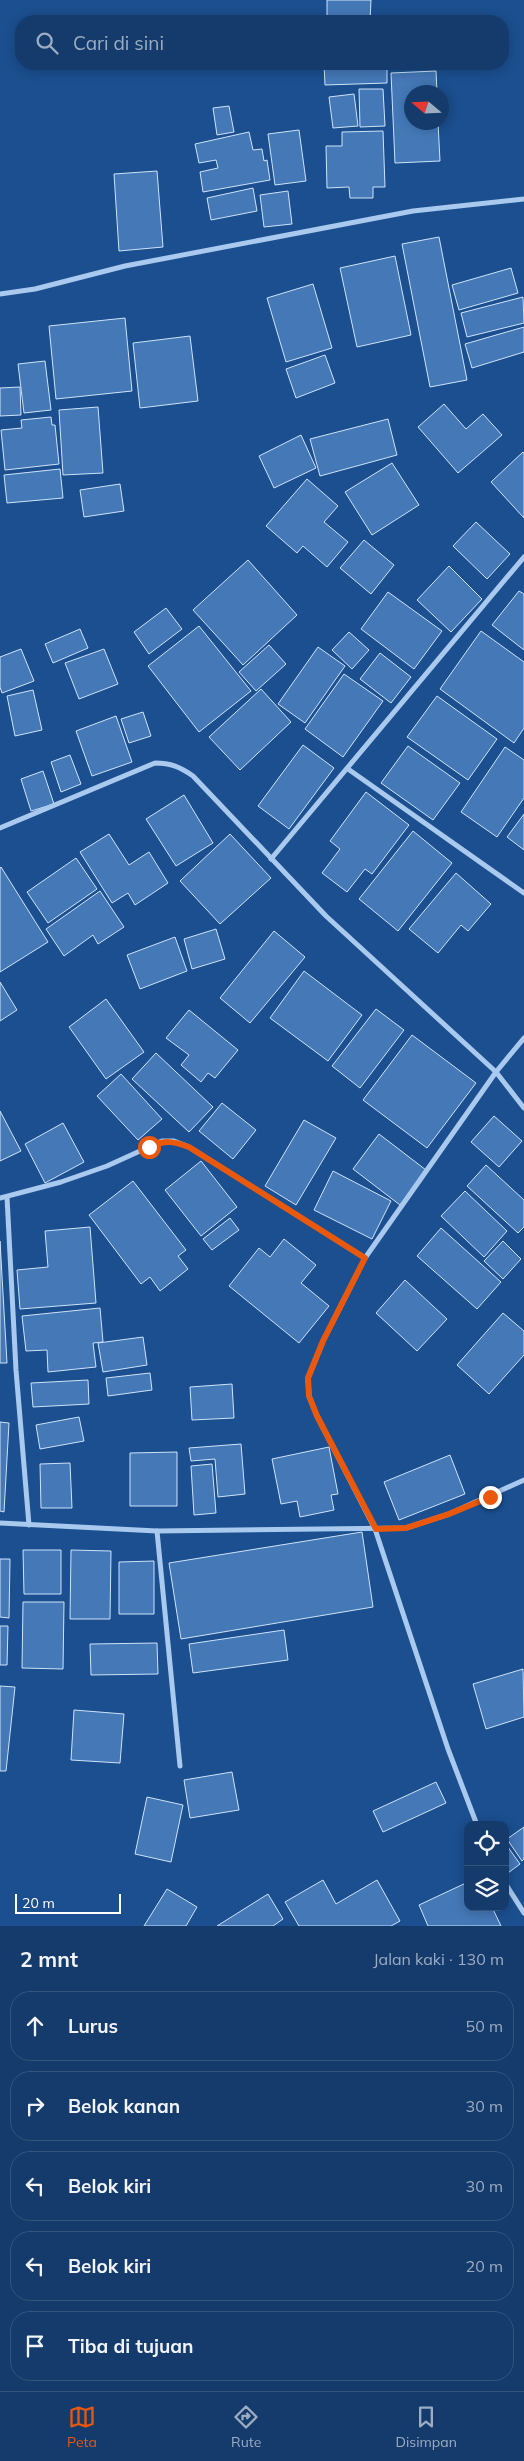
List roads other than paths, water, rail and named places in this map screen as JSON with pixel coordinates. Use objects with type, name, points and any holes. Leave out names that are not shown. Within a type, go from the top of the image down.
[{"type":"street","points":[[0,294],[35,289],[125,266],[413,211],[524,199]]},
{"type":"street","points":[[271,859],[524,557]]},
{"type":"street","points":[[0,828],[155,764],[168,763],[179,766],[193,776],[326,916],[496,1072],[524,1108]]},
{"type":"street","points":[[348,769],[524,893]]},
{"type":"street","points":[[475,1821],[448,1749],[376,1529],[317,1416],[309,1396],[308,1378],[323,1341],[365,1258],[496,1072],[524,1038]]},
{"type":"street","points":[[0,1198],[98,1169],[162,1141],[174,1141],[189,1147],[365,1258]]},
{"type":"street","points":[[7,1197],[16,1370],[29,1524]]},
{"type":"street","points":[[0,1523],[157,1531],[406,1528],[449,1514],[524,1480]]},
{"type":"street","points":[[157,1531],[180,1766]]},
{"type":"street","points":[[509,1889],[524,1913]]}]
